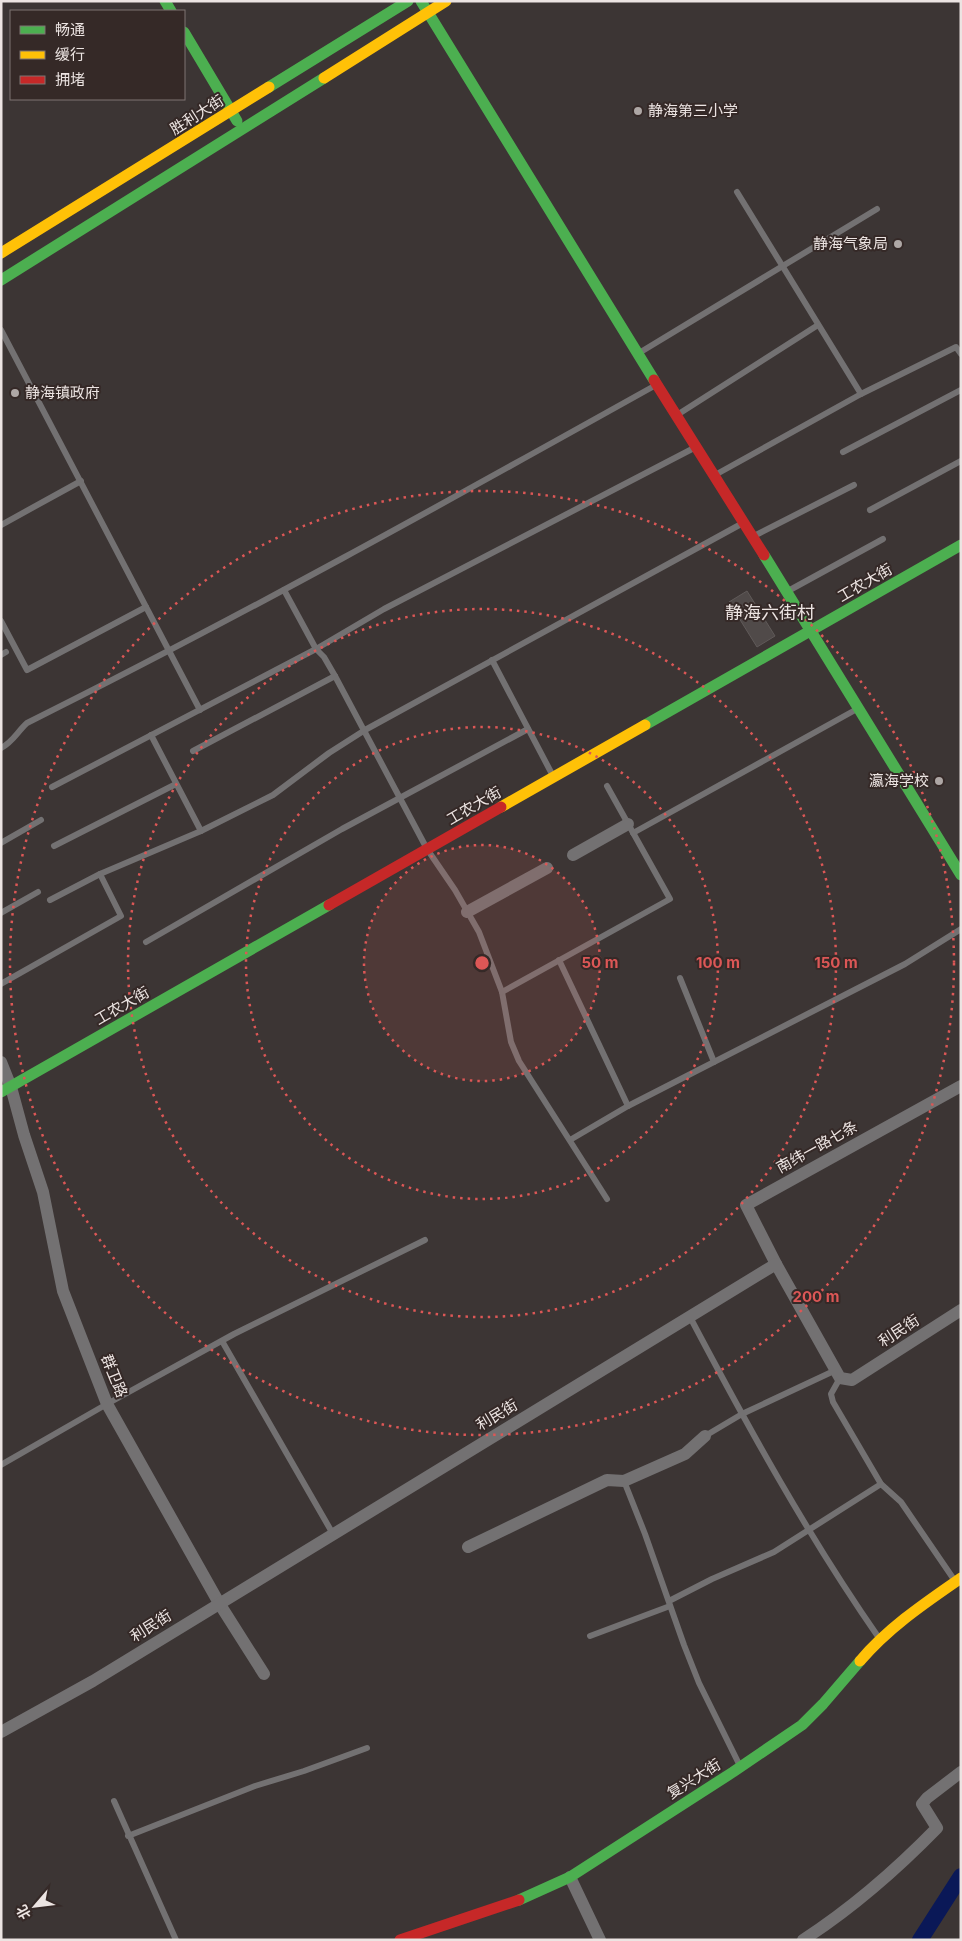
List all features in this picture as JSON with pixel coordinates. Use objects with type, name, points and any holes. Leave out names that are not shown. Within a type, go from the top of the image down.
[{"type":"street","name":"胜利大街","points":[[1,253],[408,1]]},
{"type":"street","points":[[421,1],[961,875]]},
{"type":"street","points":[[1,280],[446,1]]},
{"type":"street","points":[[185,34],[242,130]]},
{"type":"street","name":"工农大街","points":[[6,1090],[961,545]]},
{"type":"street","points":[[573,855],[631,829]]},
{"type":"street","points":[[467,912],[547,868]]},
{"type":"street","name":"群卫路","points":[[1,1062],[6,1090],[24,1135],[43,1192],[62,1291],[107,1404],[219,1603],[264,1674]]},
{"type":"street","name":"南纬一路七条","points":[[776,1264],[746,1205],[961,1086]]},
{"type":"street","points":[[776,1264],[838,1374]]},
{"type":"street","name":"利民街","points":[[1,1732],[93,1682],[219,1603],[776,1264]]},
{"type":"street","name":"利民街","points":[[838,1374],[852,1380],[961,1310]]},
{"type":"street","points":[[468,1547],[607,1480],[624,1481],[685,1454],[705,1436]]},
{"type":"street","name":"复兴大街","points":[[400,1940],[517,1902],[570,1877],[741,1767],[802,1724],[823,1704],[880,1639],[900,1621],[958,1580]]},
{"type":"street","points":[[803,1940],[868,1894],[904,1862],[937,1828],[922,1804],[961,1772]]},
{"type":"street","points":[[570,1877],[600,1940]]},
{"type":"lane","points":[[737,192],[861,394]]},
{"type":"lane","points":[[638,353],[877,209]]},
{"type":"lane","points":[[676,415],[818,325]]},
{"type":"lane","points":[[1,330],[200,710]]},
{"type":"lane","points":[[714,475],[861,394],[956,347],[961,354]]},
{"type":"lane","points":[[1,748],[10,744],[20,729],[27,723],[169,651],[384,537],[657,385]]},
{"type":"lane","points":[[843,452],[961,390]]},
{"type":"lane","points":[[52,786],[316,649],[384,609],[696,447]]},
{"type":"lane","points":[[870,510],[961,461]]},
{"type":"lane","points":[[1,525],[81,481]]},
{"type":"lane","points":[[753,537],[854,485]]},
{"type":"lane","points":[[50,900],[100,874],[201,831],[273,795],[329,753],[365,730],[744,522]]},
{"type":"lane","points":[[787,591],[883,539]]},
{"type":"lane","points":[[284,590],[316,649],[324,657],[365,730],[427,849],[479,932],[502,992],[512,1042],[519,1061],[607,1199]]},
{"type":"lane","points":[[1,621],[27,670],[146,607]]},
{"type":"lane","points":[[492,660],[554,777]]},
{"type":"lane","points":[[193,751],[335,676]]},
{"type":"lane","points":[[631,829],[859,708]]},
{"type":"lane","points":[[146,942],[342,829],[528,729]]},
{"type":"lane","points":[[151,735],[201,831]]},
{"type":"lane","points":[[54,846],[176,784]]},
{"type":"lane","points":[[502,992],[670,899],[608,786]]},
{"type":"lane","points":[[1,843],[41,820]]},
{"type":"lane","points":[[1,984],[121,916],[100,874]]},
{"type":"lane","points":[[1,913],[38,892]]},
{"type":"lane","points":[[570,1140],[628,1106],[905,964],[961,929]]},
{"type":"lane","points":[[559,960],[628,1106]]},
{"type":"lane","points":[[680,978],[714,1062]]},
{"type":"lane","points":[[1,1465],[222,1341],[425,1240]]},
{"type":"lane","points":[[690,1317],[742,1414],[808,1530],[880,1639]]},
{"type":"lane","points":[[222,1341],[333,1534]]},
{"type":"lane","points":[[705,1436],[742,1414],[838,1374]]},
{"type":"lane","points":[[838,1374],[831,1394],[833,1402],[881,1484],[901,1502],[958,1580]]},
{"type":"lane","points":[[624,1481],[700,1683],[741,1767]]},
{"type":"lane","points":[[590,1636],[670,1603],[712,1579],[774,1552],[881,1484]]},
{"type":"lane","points":[[128,1836],[255,1786],[368,1748]]},
{"type":"lane","points":[[114,1801],[176,1940]]},
{"type":"building","points":[[747,591],[775,636],[757,647],[729,602]]},
{"type":"waterway","points":[[920,1940],[961,1876]]},
{"type":"traffic: fast","points":[[165,1],[170,10]]},
{"type":"traffic: fast","points":[[269,87],[408,1]]},
{"type":"traffic: fast","points":[[421,1],[654,380]]},
{"type":"traffic: fast","points":[[185,34],[237,121]]},
{"type":"traffic: fast","points":[[1,280],[324,78]]},
{"type":"traffic: fast","points":[[645,725],[961,545]]},
{"type":"traffic: fast","points":[[764,555],[961,875]]},
{"type":"traffic: fast","points":[[1,1092],[329,905]]},
{"type":"traffic: fast","points":[[519,1900],[570,1877],[802,1725],[860,1661]]},
{"type":"traffic: slow","points":[[324,78],[446,1]]},
{"type":"traffic: slow","points":[[1,253],[269,87]]},
{"type":"traffic: slow","points":[[501,807],[645,725]]},
{"type":"traffic: slow","points":[[860,1661],[895,1626],[961,1578]]},
{"type":"traffic: jam","points":[[654,380],[764,555]]},
{"type":"traffic: jam","points":[[329,905],[501,807]]},
{"type":"traffic: jam","points":[[400,1940],[519,1900]]},
{"type":"place","name":"静海第三小学","points":[[638,111]]},
{"type":"place","name":"静海气象局","points":[[898,244]]},
{"type":"place","name":"静海镇政府","points":[[15,393]]},
{"type":"place","name":"瀛海学校","points":[[939,781]]},
{"type":"district","name":"静海六街村","points":[[770,613]]}]
